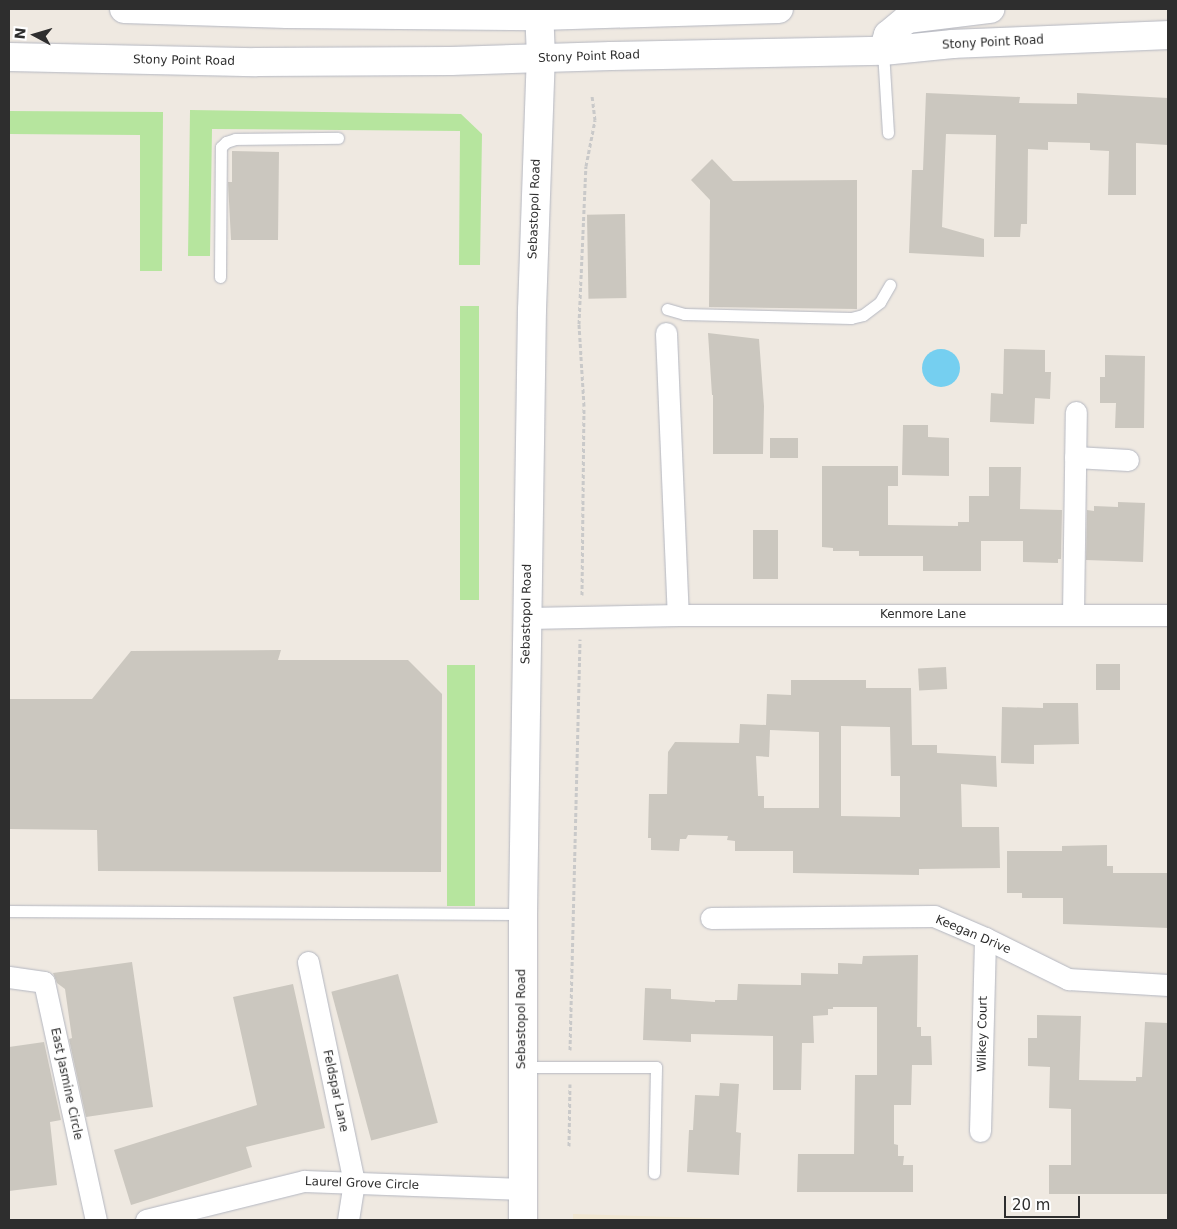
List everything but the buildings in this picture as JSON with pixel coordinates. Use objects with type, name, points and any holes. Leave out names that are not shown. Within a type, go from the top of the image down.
[{"type":"main road","points":[[124,9],[287,14],[779,9]]},
{"type":"main road","points":[[883,51],[888,35],[907,19],[990,9]]},
{"type":"main road","name":"Sebastopol Road","points":[[524,1220],[522,914],[532,302],[541,58],[540,12]]},
{"type":"main road","name":"Stony Point Road","points":[[9,57],[256,62],[415,62],[883,51],[953,44],[1168,35]]},
{"type":"street","points":[[666,333],[678,615]]},
{"type":"street","points":[[1073,615],[1076,412]]},
{"type":"street","points":[[1075,456],[1128,460]]},
{"type":"street","name":"Kenmore Lane","points":[[528,618],[678,615],[1168,615]]},
{"type":"street","name":"Keegan Drive","points":[[711,918],[934,916],[985,938],[1068,979],[1168,985]]},
{"type":"street","name":"Wilkey Court","points":[[980,1131],[985,938]]},
{"type":"street","name":"Feldspar Lane","points":[[308,962],[354,1182],[348,1220]]},
{"type":"street","name":"East Jasmine Circle","points":[[9,977],[44,982],[96,1220]]},
{"type":"street","name":"Laurel Grove Circle","points":[[146,1220],[304,1181],[354,1182],[395,1186],[523,1189]]},
{"type":"lane","points":[[883,51],[888,133]]},
{"type":"lane","points":[[220,277],[221,147],[226,142],[235,139],[338,138]]},
{"type":"lane","points":[[667,309],[684,314],[851,318],[863,315],[880,302],[890,285]]},
{"type":"lane","points":[[9,911],[522,914]]},
{"type":"lane","points":[[522,1067],[656,1066],[654,1173]]},
{"type":"shaded area","points":[[573,1214],[775,1220],[573,1220]]},
{"type":"green space","points":[[190,110],[461,114],[482,134],[480,265],[459,265],[460,131],[212,129],[210,256],[188,256]]},
{"type":"green space","points":[[9,111],[163,112],[162,271],[140,271],[140,135],[9,134]]},
{"type":"green space","points":[[460,306],[479,306],[479,600],[460,600]]},
{"type":"green space","points":[[447,665],[475,665],[475,906],[447,906]]},
{"type":"water","points":[[941,349],[955,354],[960,368],[955,382],[941,387],[927,382],[922,368],[927,354]]}]
